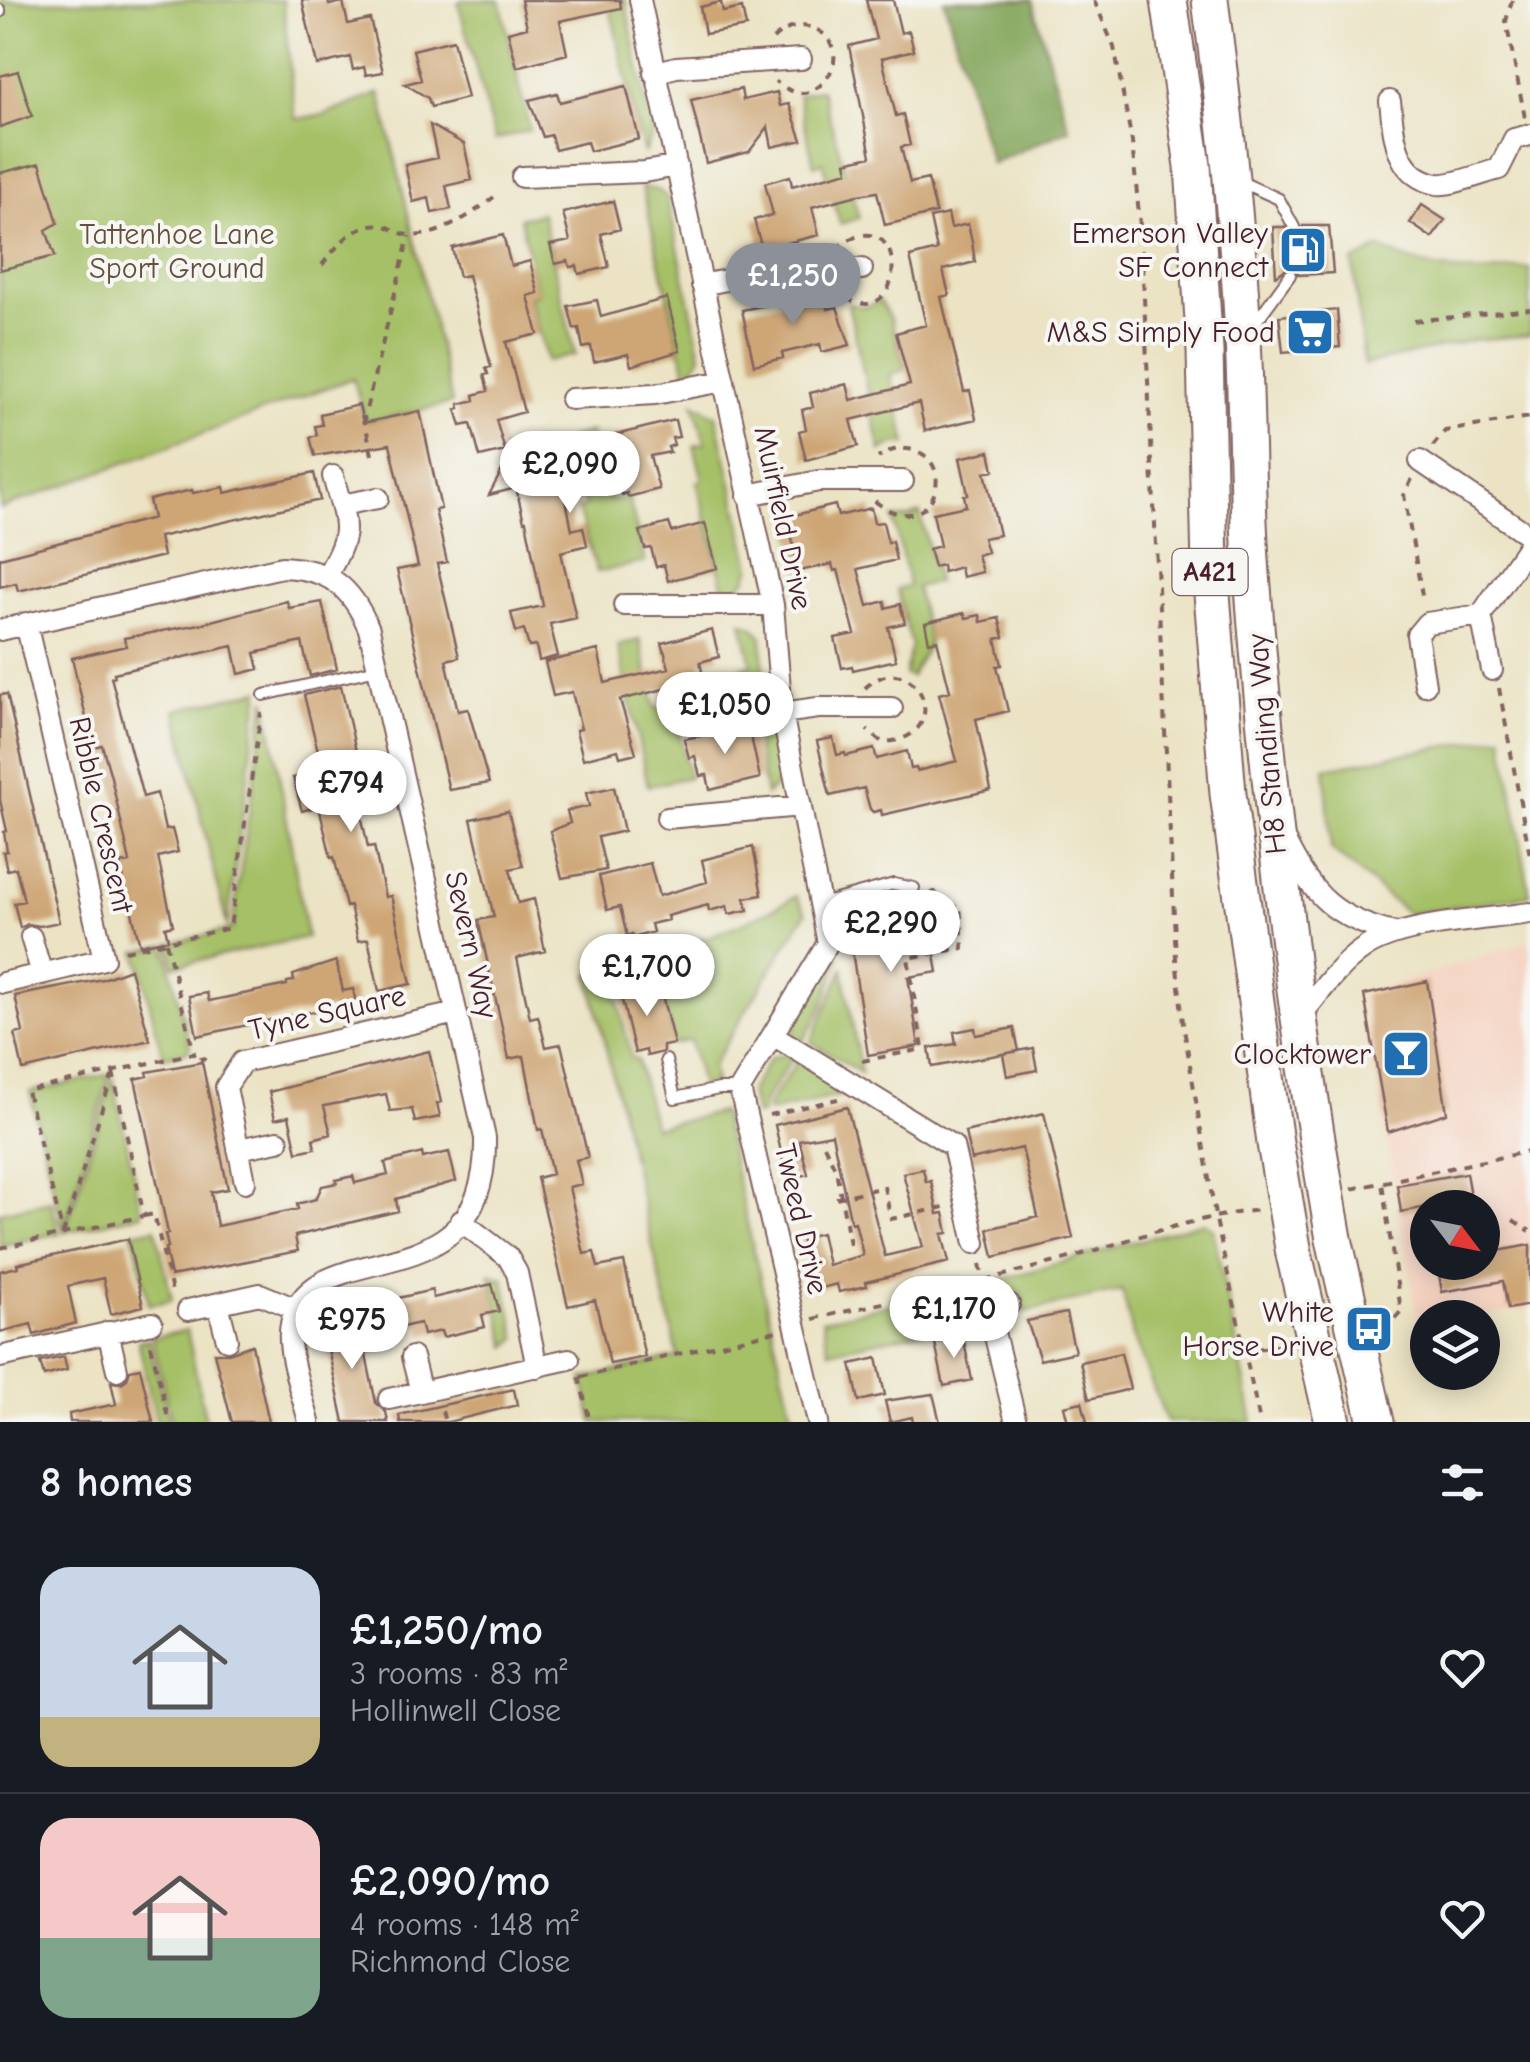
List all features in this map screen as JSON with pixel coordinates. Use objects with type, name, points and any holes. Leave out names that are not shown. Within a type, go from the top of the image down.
[{"type":"highway","name":"H8 Standing Way","points":[[1169,0],[1193,166],[1205,351],[1210,569],[1228,794],[1275,1143],[1294,1254],[1333,1422]]},
{"type":"highway","name":"H8 Standing Way","points":[[1210,0],[1233,179],[1251,570],[1273,818],[1298,1019],[1334,1239],[1376,1422]]},
{"type":"street","name":"Muirfield Drive","points":[[640,0],[773,605],[782,713],[828,943],[740,1088]]},
{"type":"street","points":[[654,73],[676,67],[801,59]]},
{"type":"street","points":[[1412,96],[1384,102],[1395,144],[1401,161],[1413,173],[1438,184],[1499,169],[1514,140],[1529,135]]},
{"type":"street","points":[[522,177],[644,172],[676,166]]},
{"type":"street","points":[[702,285],[779,269],[862,269]]},
{"type":"street","points":[[571,399],[655,394],[724,381]]},
{"type":"street","points":[[1420,462],[1530,540],[1480,614],[1426,624],[1417,636],[1425,684]]},
{"type":"street","points":[[0,630],[282,567],[328,575],[347,533],[334,476]]},
{"type":"street","points":[[748,494],[818,481],[903,481]]},
{"type":"street","points":[[341,505],[378,498]]},
{"type":"street","name":"Severn Way","points":[[296,1308],[307,1290],[326,1278],[416,1255],[440,1242],[461,1221],[477,1196],[486,1168],[485,1138],[369,629],[346,589],[328,575]]},
{"type":"street","points":[[624,605],[773,605]]},
{"type":"street","points":[[1480,614],[1492,670]]},
{"type":"street","name":"Ribble Crescent","points":[[3,983],[104,959],[26,623]]},
{"type":"street","points":[[782,713],[818,708],[892,708]]},
{"type":"street","points":[[667,818],[800,806]]},
{"type":"street","points":[[1273,818],[1317,896],[1364,926],[1394,933]]},
{"type":"street","points":[[1298,1019],[1337,971],[1364,947],[1394,933],[1530,913]]},
{"type":"street","points":[[31,937],[42,974]]},
{"type":"street","name":"Tyne Square","points":[[245,1182],[226,1087],[242,1062],[456,1012]]},
{"type":"street","points":[[773,1035],[954,1146],[975,1243]]},
{"type":"street","name":"Tweed Drive","points":[[740,1088],[818,1422]]},
{"type":"street","points":[[238,1149],[278,1141]]},
{"type":"street","points":[[461,1221],[508,1257],[517,1273],[538,1366]]},
{"type":"street","points":[[181,1304],[218,1304],[260,1294],[296,1308],[290,1340],[309,1422]]},
{"type":"street","points":[[218,1304],[227,1340]]},
{"type":"street","points":[[990,1308],[1016,1422]]},
{"type":"street","points":[[0,1356],[108,1332],[151,1329]]},
{"type":"street","points":[[108,1332],[117,1370]]},
{"type":"street","points":[[412,1357],[430,1397]]},
{"type":"street","points":[[389,1399],[430,1397],[538,1366],[573,1370]]},
{"type":"lane","points":[[1233,179],[1279,199],[1294,226]]},
{"type":"lane","points":[[1243,338],[1290,275]]},
{"type":"lane","points":[[264,695],[377,669]]},
{"type":"lane","points":[[820,904],[894,884],[914,888]]},
{"type":"lane","points":[[666,1060],[675,1098],[720,1088],[740,1088]]},
{"type":"path","points":[[1094,0],[1114,47],[1132,142],[1140,218],[1176,958],[1183,1024],[1215,1215],[1260,1422]]},
{"type":"path","points":[[1512,0],[1506,21],[1529,135]]},
{"type":"path","points":[[765,74],[788,90],[804,93],[821,86],[832,70],[834,54],[827,37],[812,27],[794,25],[778,34],[766,48]]},
{"type":"path","points":[[322,265],[342,240],[362,227],[381,224],[409,236],[458,224],[494,197]]},
{"type":"path","points":[[825,256],[851,236],[868,235],[882,242],[892,254],[895,269],[892,284],[881,298],[864,304],[847,301],[825,282]]},
{"type":"path","points":[[372,455],[364,418],[409,236]]},
{"type":"path","points":[[1414,321],[1530,308]]},
{"type":"path","points":[[867,494],[889,514],[904,516],[930,501],[936,487],[935,471],[926,457],[913,448],[898,447],[876,460]]},
{"type":"path","points":[[1492,670],[1498,680],[1530,856]]},
{"type":"path","points":[[856,722],[882,742],[896,742],[909,738],[925,712],[924,697],[916,684],[902,676],[888,674],[875,678],[857,695]]},
{"type":"path","points":[[116,953],[230,928],[264,695]]},
{"type":"path","points":[[862,1060],[923,1049],[908,958],[963,948],[960,905],[943,911],[935,892],[926,896]]},
{"type":"path","points":[[166,942],[196,1060],[206,1058]]},
{"type":"path","points":[[62,1234],[27,1091],[194,1053]]},
{"type":"path","points":[[113,1072],[144,1216]]},
{"type":"path","points":[[62,1234],[113,1072]]},
{"type":"path","points":[[765,1116],[850,1096]]},
{"type":"path","points":[[824,1145],[836,1170],[851,1250]]},
{"type":"path","points":[[1350,1189],[1530,1151]]},
{"type":"path","points":[[1382,1183],[1401,1311],[1393,1321],[1382,1325]]},
{"type":"path","points":[[839,1198],[884,1187],[892,1219],[955,1204]]},
{"type":"path","points":[[590,1422],[573,1370],[795,1325],[984,1280],[1215,1215],[1260,1210]]},
{"type":"path","points":[[0,1248],[154,1214],[181,1304]]},
{"type":"path","points":[[1513,1220],[1530,1231]]},
{"type":"path","points":[[975,1243],[984,1280]]},
{"type":"path","points":[[1242,1351],[1284,1345],[1281,1328]]},
{"type":"path","points":[[151,1329],[170,1422]]},
{"type":"path","points":[[430,1397],[445,1422]]},
{"type":"shaded area","points":[[1530,941],[1530,1309],[1500,1314],[1500,1300],[1414,1300],[1411,1280],[1500,1280],[1500,1190],[1410,1190],[1410,1275],[1361,995]]},
{"type":"green space","name":"Tattenhoe Lane Sport Ground","points":[[283,0],[295,119],[324,115],[380,93],[452,403],[366,422],[353,378],[0,509],[0,1]]},
{"type":"green space","points":[[500,0],[530,130],[495,140],[458,2]]},
{"type":"green space","points":[[608,0],[625,0],[653,135],[644,153]]},
{"type":"green space","points":[[944,0],[1032,0],[1069,129],[991,164]]},
{"type":"green space","points":[[821,89],[859,218],[840,224],[823,162],[814,165],[798,95]]},
{"type":"green space","points":[[642,187],[658,190],[667,197],[701,355],[686,373]]},
{"type":"green space","points":[[542,213],[575,355],[547,361],[529,296],[538,294],[520,218]]},
{"type":"green space","points":[[1380,248],[1419,264],[1447,270],[1530,269],[1530,335],[1473,340],[1364,365],[1353,262]]},
{"type":"green space","points":[[880,301],[891,320],[905,370],[890,374],[907,444],[894,444],[881,451],[848,304],[865,307]]},
{"type":"green space","points":[[694,403],[716,415],[751,567],[746,580],[735,590],[724,589],[697,482],[703,480],[694,446],[705,443]]},
{"type":"green space","points":[[590,432],[609,500],[629,499],[645,562],[597,572],[578,509],[585,506],[569,438]]},
{"type":"green space","points":[[920,513],[937,582],[916,587],[929,643],[911,677],[905,675],[911,644],[897,589],[909,586],[893,518]]},
{"type":"green space","points":[[742,622],[754,627],[762,637],[765,692],[779,776],[766,795],[741,668],[752,664]]},
{"type":"green space","points":[[640,640],[655,708],[673,706],[689,777],[648,786],[618,645]]},
{"type":"green space","points":[[260,690],[227,926],[176,710]]},
{"type":"green space","points":[[266,699],[307,937],[174,966],[169,944],[232,929]]},
{"type":"green space","points":[[1503,736],[1530,895],[1408,914],[1331,849],[1325,768]]},
{"type":"green space","points":[[796,896],[806,913],[712,1066],[715,1083],[701,1086],[690,1040],[674,1044],[659,983],[616,993],[654,1127],[721,1112],[794,1422],[593,1422],[583,1379],[678,1356],[589,975],[721,932]]},
{"type":"green space","points":[[165,945],[190,1047],[187,1052],[163,1057],[137,952]]},
{"type":"green space","points":[[831,957],[840,957],[822,1008],[802,1043],[794,1035],[796,1015]]},
{"type":"green space","points":[[843,969],[861,1073],[811,1042]]},
{"type":"green space","points":[[783,1054],[793,1057],[762,1104],[762,1113],[755,1115],[750,1091],[770,1058]]},
{"type":"green space","points":[[798,1060],[851,1093],[768,1112],[767,1106]]},
{"type":"green space","points":[[110,1074],[63,1229],[30,1092]]},
{"type":"green space","points":[[113,1078],[142,1214],[65,1232]]},
{"type":"green space","points":[[51,1201],[59,1233],[0,1246],[0,1212]]},
{"type":"green space","points":[[1204,1222],[1213,1229],[1253,1422],[1167,1422],[1134,1339],[1122,1290],[1025,1312],[1020,1293],[995,1298],[992,1282]]},
{"type":"green space","points":[[156,1228],[172,1300],[149,1305],[133,1233]]},
{"type":"green space","points":[[490,1274],[503,1278],[517,1338],[507,1347]]},
{"type":"green space","points":[[952,1290],[959,1324],[829,1351],[822,1320]]},
{"type":"green space","points":[[187,1330],[206,1422],[172,1422],[152,1338]]},
{"type":"green space","points":[[148,1339],[168,1422],[157,1422],[138,1341]]},
{"type":"building","points":[[302,0],[328,0],[329,5],[343,2],[348,24],[370,19],[383,72],[366,75],[364,67],[353,70],[350,57],[317,65]]},
{"type":"building","points":[[521,0],[620,0],[621,8],[560,21],[567,54],[517,67],[508,32],[527,27]]},
{"type":"building","points":[[866,0],[893,0],[901,33],[909,31],[914,50],[882,58],[896,116],[903,114],[910,145],[901,147],[910,183],[928,179],[936,213],[885,225],[877,192],[858,195],[812,207],[819,235],[762,249],[754,220],[773,215],[765,183],[790,176],[792,186],[848,171],[846,162],[871,156],[849,46],[876,39]]},
{"type":"building","points":[[721,2],[723,12],[742,8],[746,27],[705,34],[700,7]]},
{"type":"building","points":[[453,40],[467,98],[431,107],[428,98],[405,84],[421,80],[413,50]]},
{"type":"building","points":[[18,71],[32,116],[0,127],[0,76]]},
{"type":"building","points":[[626,86],[639,139],[590,151],[587,142],[555,150],[551,135],[543,137],[529,100],[557,93],[560,102]]},
{"type":"building","points":[[741,89],[743,100],[777,92],[780,106],[789,104],[802,140],[772,147],[768,127],[749,152],[706,163],[691,100]]},
{"type":"building","points":[[430,125],[464,144],[472,180],[446,186],[451,209],[432,213],[429,198],[413,202],[405,165],[437,158]]},
{"type":"building","points":[[40,163],[58,223],[46,230],[55,256],[0,270],[0,173]]},
{"type":"building","points":[[613,201],[620,229],[601,234],[609,267],[579,274],[577,266],[570,267],[568,261],[555,264],[550,245],[570,241],[563,213]]},
{"type":"building","points":[[1422,205],[1445,220],[1432,238],[1410,223]]},
{"type":"building","points":[[948,214],[951,228],[968,224],[975,262],[943,270],[949,295],[941,297],[964,392],[970,391],[976,419],[925,431],[919,403],[851,420],[858,446],[806,460],[799,431],[806,429],[802,410],[813,407],[810,393],[847,384],[851,400],[910,385],[896,333],[926,325],[910,257],[937,250],[930,218]]},
{"type":"building","name":"Emerson Valley SF Connect","points":[[1303,226],[1329,226],[1333,273],[1299,275],[1290,266],[1276,276],[1273,227],[1284,227],[1295,236]]},
{"type":"building","points":[[503,235],[511,266],[530,261],[538,293],[528,296],[538,334],[506,342],[524,412],[496,420],[505,451],[480,457],[471,424],[461,426],[456,409],[459,404],[475,400],[474,395],[488,391],[484,375],[488,374],[486,368],[491,367],[468,275],[459,277],[452,248]]},
{"type":"building","points":[[825,293],[828,309],[837,307],[850,345],[822,352],[820,344],[754,365],[742,310]]},
{"type":"building","points":[[667,298],[680,351],[631,366],[628,354],[594,362],[591,346],[583,348],[579,328],[574,329],[568,306],[597,300],[601,317]]},
{"type":"building","name":"M&S Simply Food","points":[[1337,310],[1340,347],[1283,352],[1279,316]]},
{"type":"building","points":[[359,405],[363,423],[420,411],[441,509],[435,510],[447,562],[437,564],[459,657],[446,660],[458,711],[468,709],[489,783],[449,790],[397,570],[418,566],[390,444],[315,456],[310,437],[317,435],[315,426],[322,425],[320,414]]},
{"type":"building","points":[[675,420],[679,437],[672,438],[670,452],[650,456],[659,489],[628,497],[627,493],[622,495],[619,483],[565,495],[572,530],[583,527],[587,545],[561,552],[576,618],[550,624],[558,656],[539,661],[536,646],[529,647],[524,630],[516,632],[511,613],[543,606],[526,521],[516,488],[489,495],[511,453],[549,444],[557,477],[619,462],[612,436]]},
{"type":"building","points":[[990,451],[994,470],[985,472],[999,535],[983,538],[987,552],[977,555],[982,572],[962,577],[960,567],[943,572],[942,565],[934,567],[929,549],[940,546],[933,513],[966,506],[964,495],[968,494],[960,458]]},
{"type":"building","points":[[314,473],[320,500],[159,537],[163,556],[18,591],[16,583],[0,587],[0,558],[153,518],[149,500],[224,487],[225,493]]},
{"type":"building","points":[[835,505],[838,516],[871,508],[874,523],[883,522],[888,543],[892,541],[896,560],[858,569],[868,606],[885,601],[886,608],[900,604],[905,623],[888,627],[896,660],[853,670],[852,666],[842,668],[835,638],[855,634],[838,570],[834,571],[832,564],[799,571],[787,517]]},
{"type":"building","points":[[669,523],[672,532],[705,523],[717,568],[668,581],[664,565],[656,567],[651,548],[645,549],[640,531]]},
{"type":"building","points":[[287,601],[289,608],[322,602],[337,669],[310,676],[302,642],[255,653],[259,669],[239,674],[233,646],[114,673],[115,677],[111,677],[143,797],[157,793],[165,830],[172,829],[178,852],[158,857],[173,925],[165,927],[168,939],[140,945],[120,864],[130,862],[111,777],[102,745],[93,747],[72,658],[126,646],[124,638],[200,624]]},
{"type":"building","points":[[964,613],[966,618],[980,615],[981,622],[999,618],[1004,637],[996,639],[1002,665],[997,666],[1008,711],[976,719],[991,790],[882,815],[881,810],[870,809],[864,788],[830,796],[817,741],[833,738],[837,755],[846,756],[874,749],[877,759],[907,751],[911,769],[917,771],[957,761],[939,694],[950,691],[937,640],[929,642],[925,623]]},
{"type":"building","points":[[712,630],[719,657],[700,662],[707,696],[689,700],[687,691],[669,695],[668,688],[620,700],[636,753],[620,757],[618,750],[583,759],[572,692],[553,696],[545,662],[598,650],[605,683],[669,668],[662,643]]},
{"type":"building","points":[[341,686],[362,777],[361,787],[355,788],[368,847],[374,846],[385,897],[391,896],[411,984],[379,991],[368,939],[358,941],[319,806],[302,811],[293,778],[323,771],[304,695]]},
{"type":"building","points":[[7,694],[59,922],[20,928],[14,903],[24,901],[16,868],[7,870],[3,852],[7,851],[7,831],[0,800],[0,695]]},
{"type":"building","points":[[749,727],[760,778],[710,790],[707,775],[700,776],[695,756],[689,758],[684,739]]},
{"type":"building","points":[[614,787],[624,831],[598,837],[606,870],[562,878],[550,831],[570,823],[567,811],[589,806],[586,793]]},
{"type":"building","points":[[508,811],[523,866],[510,869],[518,903],[534,899],[545,951],[517,958],[530,1018],[538,1016],[546,1047],[561,1044],[588,1157],[576,1160],[582,1184],[569,1187],[584,1254],[594,1252],[598,1267],[624,1262],[645,1357],[610,1364],[595,1300],[568,1306],[537,1178],[552,1174],[542,1129],[538,1130],[524,1056],[509,1059],[478,920],[494,917],[471,819]]},
{"type":"building","points":[[753,847],[762,895],[745,898],[748,910],[729,914],[727,906],[709,911],[708,905],[667,916],[668,920],[651,924],[653,932],[633,938],[632,934],[627,936],[620,907],[607,910],[599,876],[650,863],[659,896],[707,882],[702,860]]},
{"type":"building","points":[[926,906],[938,972],[908,977],[919,1046],[868,1055],[850,938],[857,937],[853,919]]},
{"type":"building","points":[[336,961],[343,991],[353,989],[357,1008],[294,1015],[197,1036],[189,996],[207,993],[209,1001],[287,985],[294,981],[293,975]]},
{"type":"building","points":[[130,969],[150,1040],[23,1070],[15,1034],[23,1032],[15,996],[103,979]]},
{"type":"building","name":"Clocktower","points":[[1427,981],[1447,1113],[1388,1132],[1364,995]]},
{"type":"building","points":[[659,983],[674,1044],[647,1056],[646,1050],[635,1053],[620,992]]},
{"type":"building","points":[[975,1028],[976,1035],[1014,1028],[1019,1051],[932,1067],[929,1048],[956,1044],[954,1032]]},
{"type":"building","points":[[1033,1048],[1037,1070],[1007,1076],[1003,1054]]},
{"type":"building","points":[[429,1051],[441,1102],[437,1103],[440,1117],[415,1122],[412,1109],[390,1111],[386,1094],[324,1106],[331,1134],[313,1139],[315,1148],[297,1152],[289,1116],[275,1119],[269,1092]]},
{"type":"building","points":[[202,1062],[228,1189],[211,1192],[217,1226],[298,1209],[297,1204],[316,1199],[322,1186],[353,1176],[355,1183],[388,1175],[385,1163],[422,1153],[423,1158],[449,1152],[456,1181],[396,1199],[398,1211],[295,1236],[298,1251],[171,1276],[165,1248],[168,1233],[135,1079],[148,1076],[147,1072]]},
{"type":"building","points":[[847,1107],[885,1256],[923,1247],[903,1173],[923,1169],[926,1182],[931,1181],[938,1214],[944,1213],[948,1233],[942,1234],[949,1262],[839,1292],[837,1284],[813,1290],[801,1238],[821,1233],[828,1265],[863,1255],[855,1222],[851,1223],[832,1134],[799,1140],[808,1174],[787,1179],[775,1125]]},
{"type":"building","points":[[1044,1113],[1073,1238],[994,1257],[988,1229],[1038,1217],[1022,1148],[971,1160],[965,1132]]},
{"type":"building","points":[[1466,1173],[1469,1190],[1410,1190],[1410,1210],[1401,1212],[1397,1185]]},
{"type":"building","points":[[128,1239],[143,1306],[111,1314],[103,1278],[68,1286],[76,1323],[34,1335],[31,1324],[0,1332],[0,1271]]},
{"type":"building","points":[[1530,1245],[1530,1305],[1508,1309],[1503,1281],[1442,1292],[1440,1280],[1500,1280],[1500,1251]]},
{"type":"building","points":[[492,1284],[499,1311],[482,1315],[485,1327],[443,1337],[441,1331],[423,1335],[420,1323],[402,1327],[400,1317],[377,1322],[373,1304],[432,1290],[433,1298]]},
{"type":"building","points":[[339,1313],[342,1326],[359,1322],[376,1403],[386,1412],[388,1422],[344,1422],[321,1317]]},
{"type":"building","points":[[1066,1313],[1075,1352],[1040,1360],[1027,1321]]},
{"type":"building","points":[[963,1337],[972,1380],[944,1386],[935,1343]]},
{"type":"building","points":[[252,1345],[269,1422],[232,1422],[214,1353],[229,1353]]},
{"type":"building","points":[[1121,1353],[1130,1389],[1089,1399],[1080,1362]]},
{"type":"building","points":[[64,1357],[67,1370],[44,1376],[40,1362]]},
{"type":"building","points":[[877,1358],[885,1395],[859,1401],[851,1364]]},
{"type":"building","points":[[140,1368],[153,1422],[70,1422],[69,1414],[116,1404],[111,1382],[121,1383],[130,1370]]},
{"type":"building","points":[[514,1389],[517,1405],[448,1422],[400,1422],[399,1415]]},
{"type":"building","points":[[933,1394],[940,1422],[913,1422],[912,1417],[890,1422],[885,1401]]},
{"type":"building","points":[[1082,1402],[1087,1422],[1068,1422],[1064,1406]]},
{"type":"place","name":"Emerson Valley SF Connect","points":[[1303,250]]},
{"type":"place","name":"M&S Simply Food","points":[[1310,332]]},
{"type":"place","name":"Clocktower","points":[[1406,1054]]},
{"type":"place","name":"White Horse Drive","points":[[1369,1329]]}]
